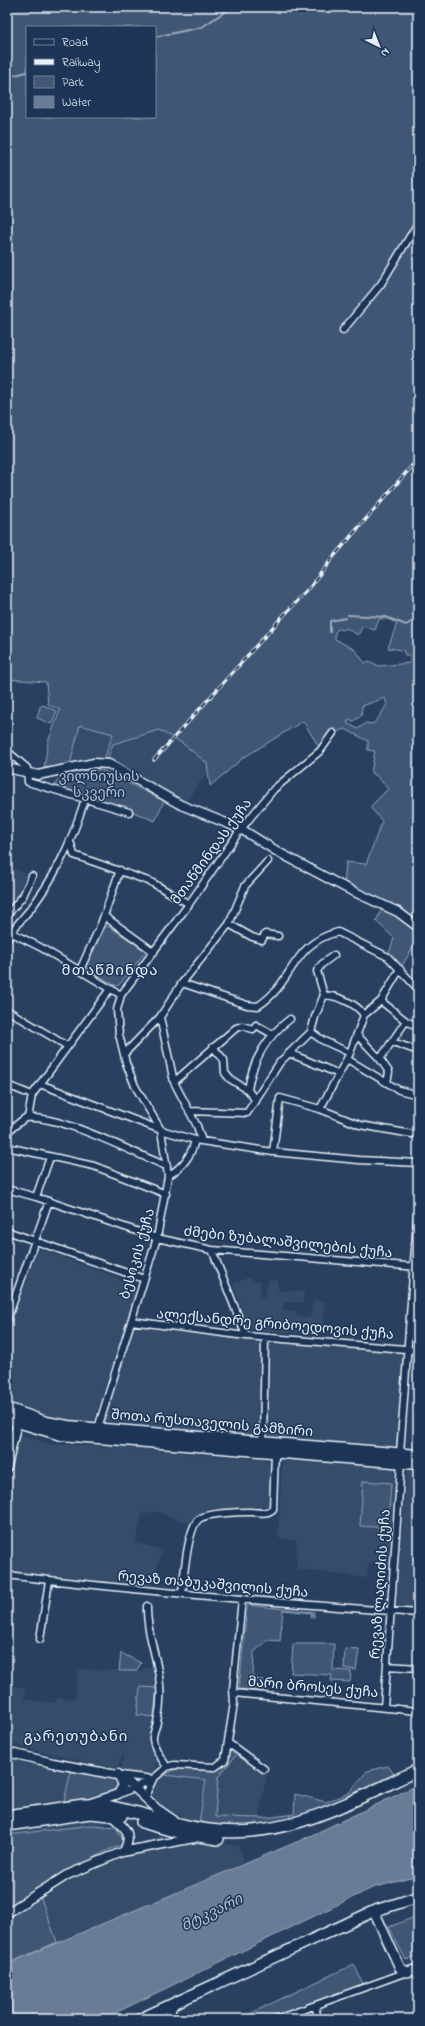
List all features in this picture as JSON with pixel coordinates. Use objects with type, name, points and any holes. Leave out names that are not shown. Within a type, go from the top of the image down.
[{"type":"highway","points":[[7,1816],[84,1805],[123,1809],[179,1824],[219,1831],[251,1831],[280,1828],[318,1816],[418,1770]]},
{"type":"highway","points":[[7,1825],[81,1814],[109,1814],[200,1837],[252,1838],[275,1836],[336,1816],[418,1778]]},
{"type":"main road","name":"შოთა რუსთაველის გამზირი","points":[[7,1408],[52,1423],[263,1442],[401,1458],[418,1464]]},
{"type":"main road","name":"შოთა რუსთაველის გამზირი","points":[[7,1419],[61,1435],[276,1453],[401,1458],[418,1455]]},
{"type":"main road","points":[[140,2019],[374,1911],[418,1898]]},
{"type":"main road","points":[[374,1911],[400,1968],[414,1971]]},
{"type":"street","points":[[343,330],[381,284],[418,223]]},
{"type":"street","name":"მთაწმინდას ქუჩა","points":[[121,995],[189,904],[241,829],[274,789],[320,751],[333,733]]},
{"type":"street","points":[[7,751],[27,768],[26,774],[28,782],[129,812]]},
{"type":"street","points":[[7,768],[26,774],[38,775],[94,763],[109,764],[181,805],[241,829],[324,877],[398,912],[418,927]]},
{"type":"street","points":[[7,940],[9,931],[40,896],[54,875],[71,842],[84,799]]},
{"type":"street","points":[[71,842],[74,855],[151,882],[189,904]]},
{"type":"street","points":[[124,1054],[160,1017],[182,983],[228,924],[245,886],[268,861]]},
{"type":"street","points":[[80,970],[104,916],[120,870]]},
{"type":"street","points":[[7,916],[23,896],[32,876]]},
{"type":"street","points":[[104,916],[154,952]]},
{"type":"street","points":[[228,924],[252,937],[262,940],[265,934],[278,936]]},
{"type":"street","points":[[9,931],[80,970],[121,995]]},
{"type":"street","points":[[182,983],[247,1005],[258,1006],[281,985],[296,959],[307,946],[325,936],[338,932],[388,957],[418,989]]},
{"type":"street","points":[[189,1111],[246,1113],[256,1101],[276,1068],[311,1032],[324,995],[317,971],[322,964],[334,955]]},
{"type":"street","points":[[320,1109],[349,1056],[358,1036],[364,1015],[381,1000],[400,969]]},
{"type":"street","points":[[28,1118],[32,1095],[110,989]]},
{"type":"street","name":"ბესიკის ქუჩა","points":[[98,1428],[157,1238],[168,1176],[161,1130],[135,1086],[124,1054],[119,1034],[117,1010],[121,995]]},
{"type":"street","points":[[324,995],[335,996],[360,1008],[364,1015]]},
{"type":"street","points":[[381,1000],[406,1021],[418,1026]]},
{"type":"street","points":[[7,1010],[67,1046]]},
{"type":"street","points":[[160,1017],[174,1082],[189,1111],[199,1141]]},
{"type":"street","points":[[248,1090],[249,1082],[263,1046],[272,1034],[290,1019]]},
{"type":"street","points":[[380,1059],[406,1021]]},
{"type":"street","points":[[174,1082],[213,1047],[239,1027],[253,1029],[256,1025],[272,1034]]},
{"type":"street","points":[[311,1032],[349,1056],[387,1083],[399,1090],[418,1095]]},
{"type":"street","points":[[358,1036],[380,1059],[389,1072],[387,1083]]},
{"type":"street","points":[[393,1042],[418,1051]]},
{"type":"street","points":[[213,1047],[224,1060],[225,1073],[230,1079],[248,1090],[256,1101]]},
{"type":"street","points":[[289,1053],[339,1074]]},
{"type":"street","points":[[40,1084],[161,1130],[199,1141],[273,1152],[359,1160],[418,1163]]},
{"type":"street","points":[[7,1085],[32,1095]]},
{"type":"street","points":[[273,1152],[280,1098],[320,1109],[360,1125],[418,1135]]},
{"type":"street","points":[[7,1132],[22,1120],[28,1118],[58,1123],[92,1134],[167,1166]]},
{"type":"street","points":[[168,1176],[180,1168],[199,1141]]},
{"type":"street","points":[[7,1147],[94,1166],[166,1194]]},
{"type":"street","points":[[36,1196],[50,1157]]},
{"type":"street","name":"ძმები ზუბალაშვილების ქუჩა","points":[[7,1189],[36,1196],[157,1238],[212,1250],[415,1267]]},
{"type":"street","points":[[7,1320],[49,1201]]},
{"type":"street","name":"რევაზ ლაღიძის ქუჩა","points":[[384,1707],[418,1206]]},
{"type":"street","points":[[7,1231],[144,1278]]},
{"type":"street","points":[[212,1250],[246,1336]]},
{"type":"street","name":"ალექსანდრე გრიბოედოვის ქუჩა","points":[[131,1321],[265,1338],[418,1350]]},
{"type":"street","points":[[263,1442],[265,1338]]},
{"type":"street","points":[[7,1467],[17,1422]]},
{"type":"street","points":[[182,1593],[190,1537],[199,1518],[210,1515],[248,1512],[266,1513],[273,1509],[276,1453]]},
{"type":"street","name":"რევაზ თაბუკაშვილის ქუჩა","points":[[7,1575],[103,1587],[324,1607],[418,1613]]},
{"type":"street","points":[[40,1639],[49,1581]]},
{"type":"street","points":[[234,1693],[242,1599]]},
{"type":"street","points":[[84,1805],[116,1796],[153,1779],[167,1767],[153,1742],[153,1734],[160,1704],[160,1685],[150,1638],[147,1606]]},
{"type":"street","points":[[387,1666],[418,1668]]},
{"type":"street","name":"მარი ბროსეს ქუჩა","points":[[167,1767],[174,1765],[218,1766],[225,1760],[234,1703],[234,1693],[418,1711]]},
{"type":"street","points":[[228,1743],[264,1769]]},
{"type":"street","points":[[7,1752],[53,1763],[153,1779]]},
{"type":"street","points":[[118,1774],[124,1777],[156,1808],[179,1824]]},
{"type":"street","points":[[116,1796],[123,1785],[118,1774]]},
{"type":"street","points":[[147,1800],[147,1792],[153,1779]]},
{"type":"street","points":[[109,1814],[127,1832],[129,1839],[124,1851]]},
{"type":"street","points":[[7,1914],[67,1875],[124,1851],[200,1837]]},
{"type":"street","points":[[277,2019],[414,1971]]},
{"type":"street","points":[[168,2019],[172,2005]]},
{"type":"street","points":[[316,2006],[317,2019]]},
{"type":"shaded area","points":[[80,725],[113,734],[103,762],[70,764]]},
{"type":"shaded area","points":[[159,730],[182,743],[207,763],[208,772],[185,802],[129,768],[107,763],[113,744]]},
{"type":"shaded area","points":[[7,867],[32,876],[7,915]]},
{"type":"shaded area","points":[[41,1249],[132,1284],[136,1291],[93,1424],[59,1420],[7,1403],[7,1333],[37,1252]]},
{"type":"shaded area","points":[[250,1277],[252,1282],[260,1282],[260,1297],[265,1296],[269,1280],[278,1280],[278,1290],[304,1292],[303,1303],[284,1302],[283,1310],[297,1311],[297,1316],[310,1318],[314,1300],[325,1302],[322,1335],[249,1329],[233,1284]]},
{"type":"shaded area","points":[[7,1284],[17,1287],[7,1313]]},
{"type":"shaded area","points":[[133,1327],[261,1342],[259,1433],[256,1436],[107,1421],[104,1417],[131,1328]]},
{"type":"shaded area","points":[[268,1342],[402,1353],[404,1355],[397,1444],[395,1448],[273,1438],[268,1436]]},
{"type":"shaded area","points":[[23,1435],[48,1444],[122,1447],[274,1461],[272,1507],[267,1511],[212,1513],[192,1525],[158,1512],[142,1514],[136,1543],[162,1550],[152,1586],[7,1571],[7,1494],[17,1441]]},
{"type":"shaded area","points":[[282,1460],[395,1468],[389,1564],[369,1563],[367,1578],[297,1569],[296,1540],[278,1538]]},
{"type":"shaded area","points":[[414,1468],[418,1468],[418,1609],[399,1608],[396,1602],[407,1472]]},
{"type":"shaded area","points":[[152,1667],[158,1683],[158,1703],[154,1728],[147,1740],[160,1757],[152,1774],[148,1777],[121,1770],[124,1752],[116,1769],[7,1743],[7,1684],[26,1689],[24,1699],[54,1703],[58,1698],[75,1699],[78,1669],[136,1671]]},
{"type":"shaded area","points":[[237,1754],[263,1771],[268,1772],[262,1797],[260,1819],[215,1817],[218,1777]]},
{"type":"shaded area","points":[[7,1758],[71,1771],[64,1801],[7,1811]]},
{"type":"shaded area","points":[[164,1775],[206,1780],[199,1823],[154,1805],[148,1798],[156,1779]]},
{"type":"shaded area","points":[[84,1820],[105,1820],[105,1831],[7,1846],[7,1831]]},
{"type":"shaded area","points":[[162,1836],[239,1846],[244,1864],[57,1942],[40,1896],[131,1845]]},
{"type":"green space","points":[[7,7],[418,7],[418,939],[400,969],[388,957],[394,938],[376,921],[382,909],[344,887],[346,862],[366,864],[382,821],[370,807],[388,789],[377,776],[371,773],[375,751],[368,750],[368,741],[345,729],[333,733],[319,747],[303,721],[243,758],[210,786],[207,763],[182,743],[159,730],[113,744],[107,760],[103,762],[113,734],[80,725],[70,764],[44,768],[48,742],[60,710],[48,704],[46,682],[7,679]],"holes":[[[379,619],[387,619],[397,623],[388,648],[403,650],[405,655],[410,655],[410,663],[379,666],[369,661],[365,663],[355,650],[335,639],[335,632],[338,629],[344,630],[346,628],[358,635],[363,626],[375,630]],[[385,698],[387,705],[373,724],[366,723],[358,729],[347,723],[349,719],[353,721],[361,716],[362,706]]]},
{"type":"green space","points":[[43,705],[57,711],[51,724],[37,718],[40,707]]},
{"type":"green space","name":"ვილნიუსის სკვერი","points":[[92,768],[104,771],[164,801],[155,821],[121,807],[54,787],[60,776]]},
{"type":"green space","points":[[106,926],[110,927],[146,951],[119,985],[116,986],[84,967]]},
{"type":"green space","points":[[363,1481],[391,1483],[388,1528],[360,1526]]},
{"type":"green space","points":[[247,1605],[314,1612],[314,1617],[311,1618],[312,1613],[283,1610],[280,1641],[268,1640],[254,1652],[253,1679],[263,1680],[262,1691],[239,1689]]},
{"type":"green space","points":[[293,1644],[334,1644],[333,1670],[351,1671],[350,1682],[331,1681],[332,1675],[291,1673]]},
{"type":"green space","points":[[345,1649],[359,1650],[356,1670],[344,1668]]},
{"type":"green space","points":[[121,1653],[141,1663],[136,1671],[119,1671]]},
{"type":"green space","points":[[140,1687],[157,1688],[154,1717],[137,1715]]},
{"type":"green space","points":[[229,1748],[237,1754],[218,1777],[215,1817],[265,1818],[294,1814],[295,1794],[326,1802],[349,1793],[367,1771],[388,1766],[396,1777],[317,1812],[275,1825],[254,1828],[232,1828],[199,1823],[206,1780],[164,1775],[180,1767],[220,1767]]},
{"type":"green space","points":[[71,1771],[116,1777],[118,1778],[119,1788],[111,1796],[64,1801]]},
{"type":"green space","points":[[92,1825],[116,1827],[125,1844],[92,1859],[40,1896],[57,1942],[7,1964],[7,1835]]},
{"type":"green space","points":[[415,1917],[418,1930],[418,1955],[406,1960],[389,1927]]},
{"type":"green space","points":[[354,1964],[364,1986],[268,2019],[239,2019]]},
{"type":"water","name":"მტკვარი","points":[[418,1785],[418,1876],[372,1888],[103,2019],[7,2019],[7,1964],[299,1841]]},
{"type":"waterway","points":[[156,37],[202,27],[232,7]]},
{"type":"waterway","points":[[7,77],[26,72]]},
{"type":"waterway","points":[[348,615],[386,617],[406,625],[411,622],[418,625]]},
{"type":"waterway","points":[[330,632],[330,621],[346,618]]},
{"type":"railway","points":[[154,760],[308,590],[334,556],[418,459]]},
{"type":"district","name":"მთაწმინდა","points":[[110,971]]},
{"type":"district","name":"გარეთუბანი","points":[[76,1737]]}]
